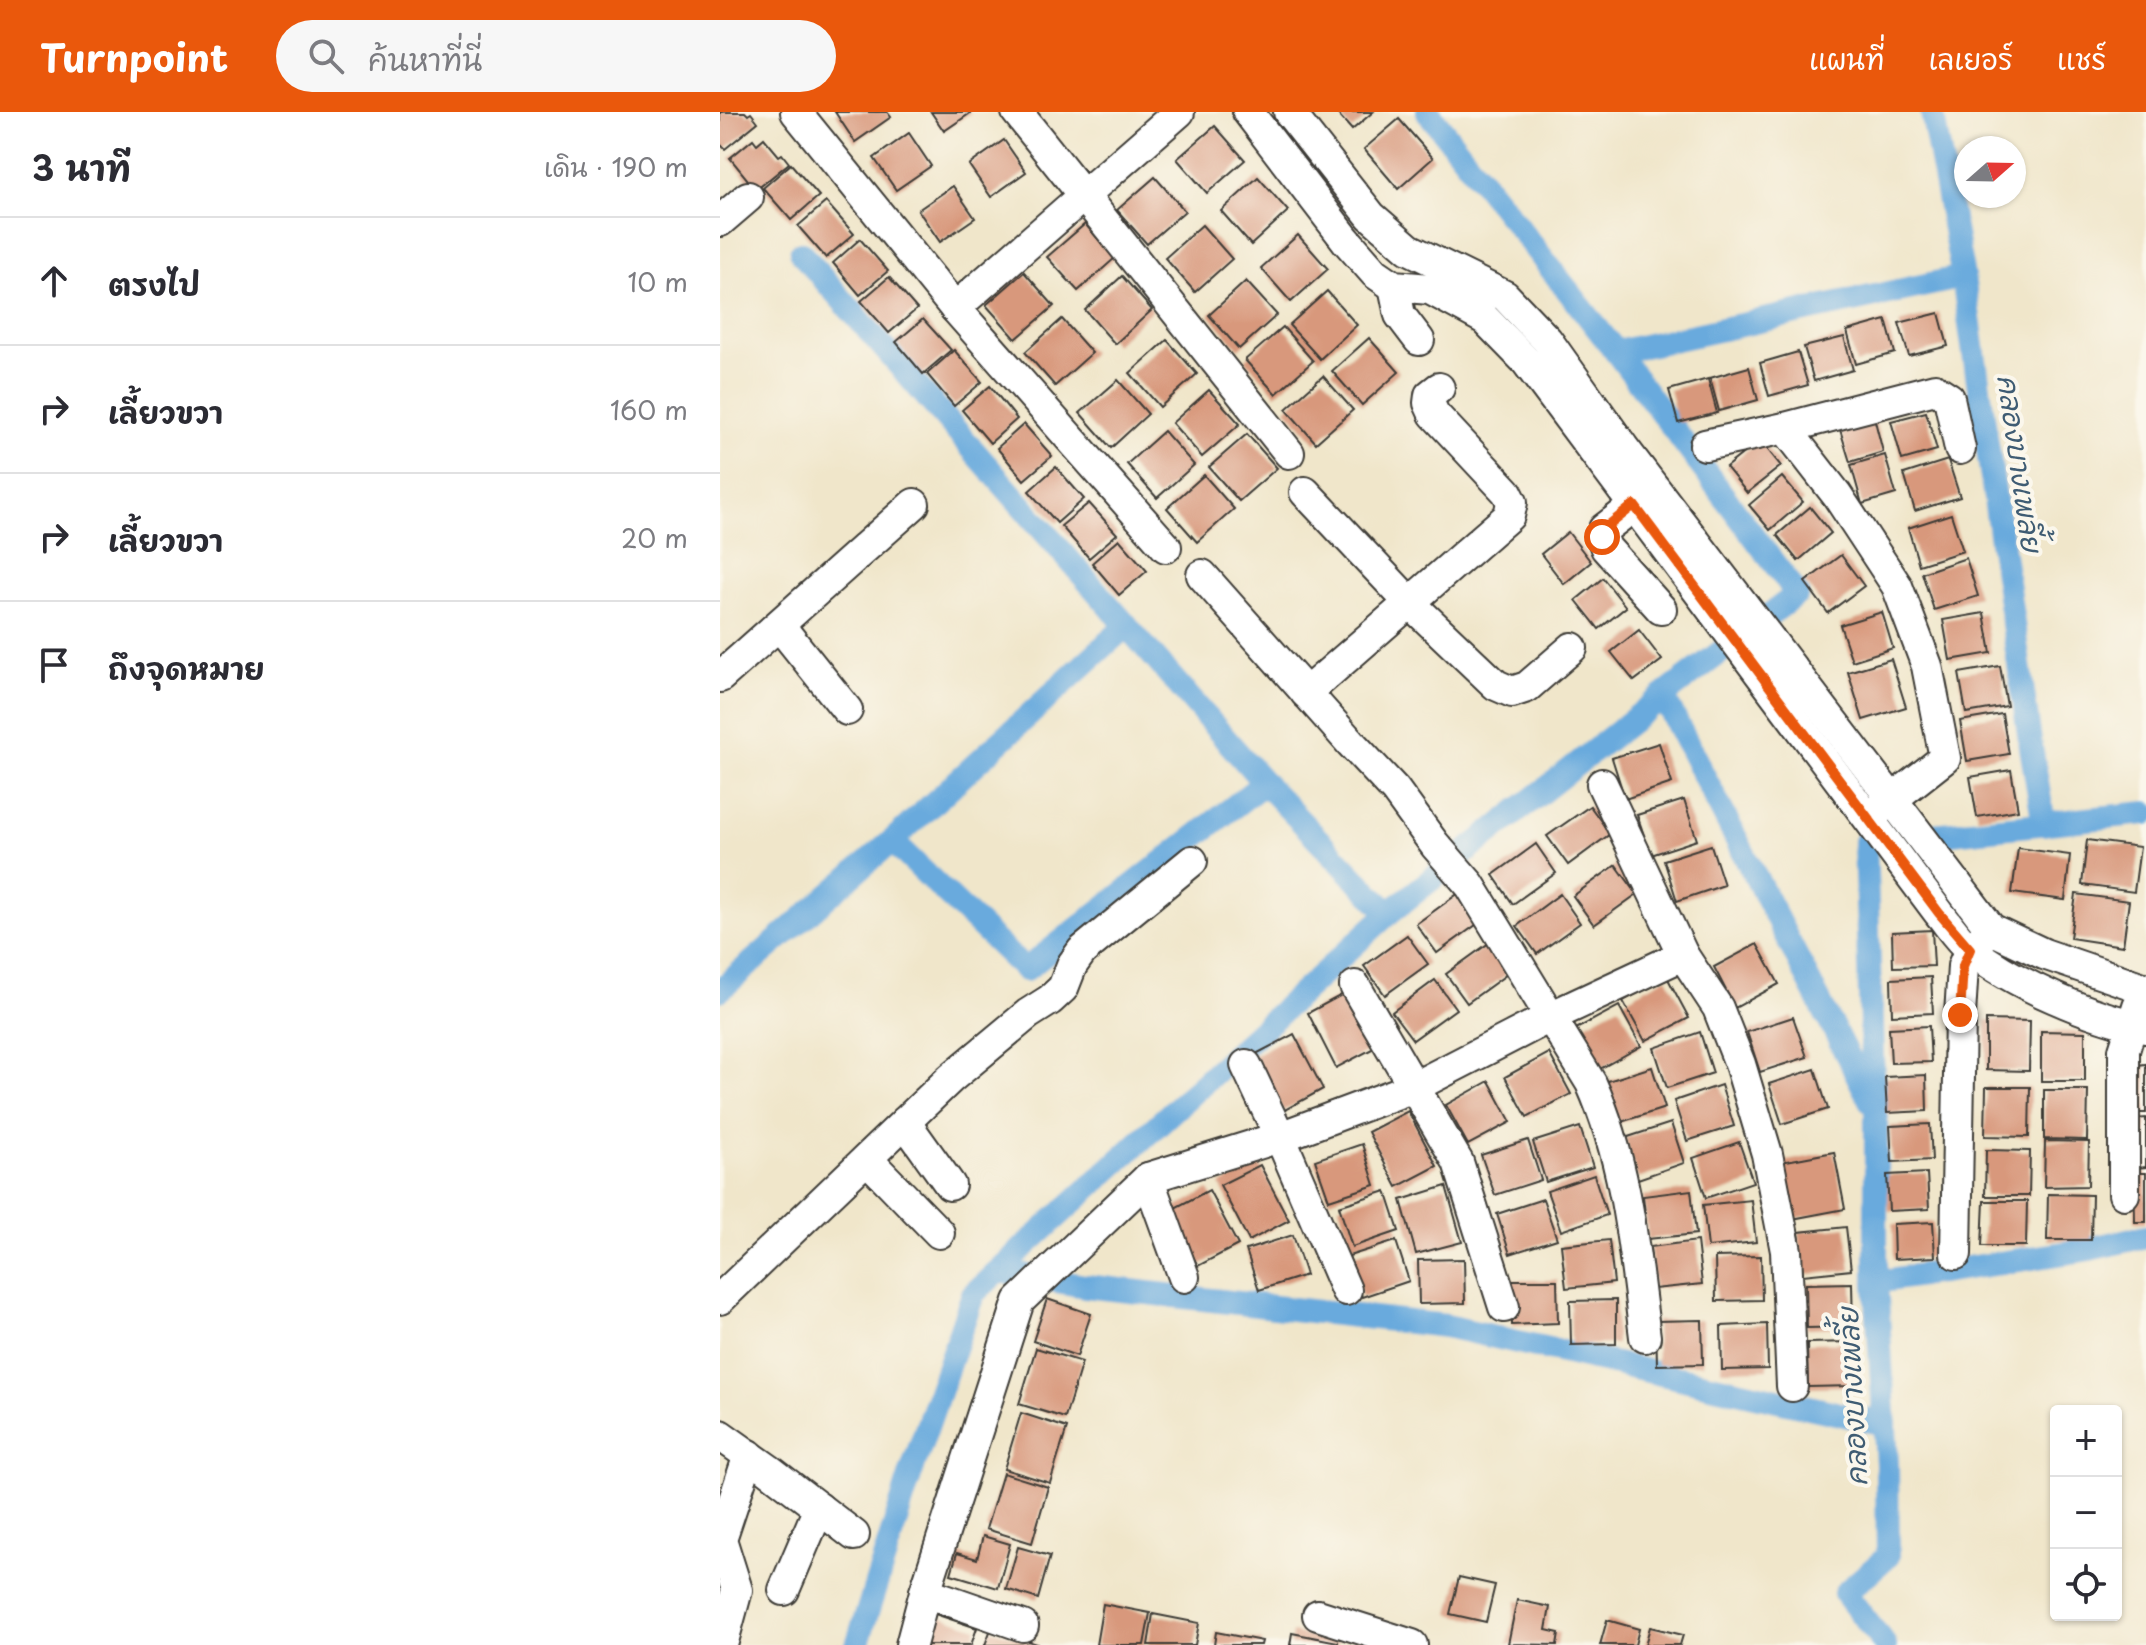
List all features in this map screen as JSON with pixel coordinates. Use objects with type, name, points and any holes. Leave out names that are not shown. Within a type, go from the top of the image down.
[{"type":"street","points":[[796,112],[955,308],[1166,547]]},
{"type":"street","points":[[1017,112],[1289,453]]},
{"type":"street","points":[[955,308],[1179,112]]},
{"type":"street","points":[[1248,112],[1375,273],[1394,286],[1430,289],[1485,319],[1526,361],[1645,498],[1788,687],[1898,808],[1950,874],[1980,939]]},
{"type":"street","points":[[1289,112],[1371,216],[1409,249],[1505,296],[1547,340],[1645,498]]},
{"type":"street","points":[[720,220],[748,197]]},
{"type":"street","points":[[1394,286],[1400,315],[1419,340]]},
{"type":"street","points":[[1306,693],[1509,516],[1512,502],[1507,492],[1434,414],[1429,403],[1430,395],[1439,388]]},
{"type":"street","points":[[1705,445],[1785,428],[1935,389],[1949,398],[1960,449]]},
{"type":"street","points":[[1785,428],[1837,495],[1897,586],[1927,666],[1945,758],[1898,808],[1873,825]]},
{"type":"street","points":[[1305,492],[1410,603],[1496,685],[1512,692],[1527,687],[1572,648]]},
{"type":"street","points":[[1645,498],[1604,529],[1602,537],[1606,548],[1661,609]]},
{"type":"street","points":[[720,677],[914,504]]},
{"type":"street","points":[[1202,575],[1395,790],[1435,845],[1470,885],[1591,1083],[1615,1148],[1628,1206],[1645,1337]]},
{"type":"street","points":[[779,625],[847,710]]},
{"type":"street","points":[[1788,687],[1873,825],[1926,896],[1980,939],[2026,985],[2139,1027]]},
{"type":"street","points":[[1602,784],[1683,955],[1718,1008],[1740,1064],[1767,1154],[1786,1251],[1792,1386]]},
{"type":"street","points":[[725,1285],[867,1159],[951,1078],[1028,1014],[1050,1000],[1063,988],[1072,965],[1082,951],[1192,861]]},
{"type":"street","points":[[1980,939],[2145,984],[2139,1027],[2124,1050],[2124,1194]]},
{"type":"street","points":[[1956,1254],[1963,966],[1980,939]]},
{"type":"street","points":[[911,1645],[925,1592],[1019,1301],[1148,1178],[1280,1137],[1414,1087],[1550,1017],[1683,955]]},
{"type":"street","points":[[1355,986],[1458,1162],[1504,1307]]},
{"type":"street","points":[[1246,1065],[1346,1290]]},
{"type":"street","points":[[905,1122],[950,1185]]},
{"type":"street","points":[[867,1159],[939,1233]]},
{"type":"street","points":[[1148,1178],[1184,1277]]},
{"type":"street","points":[[720,1435],[854,1535]]},
{"type":"street","points":[[722,1645],[737,1590],[721,1539],[749,1455]]},
{"type":"street","points":[[784,1590],[819,1508]]},
{"type":"street","points":[[925,1592],[1023,1626]]},
{"type":"street","points":[[1318,1615],[1412,1645]]},
{"type":"building","points":[[720,112],[751,113],[758,122],[725,149],[720,144]]},
{"type":"building","points":[[835,112],[887,112],[891,117],[855,142]]},
{"type":"building","points":[[931,112],[972,112],[944,131]]},
{"type":"building","points":[[1336,112],[1373,112],[1352,130]]},
{"type":"building","points":[[1399,119],[1433,158],[1398,189],[1364,149]]},
{"type":"building","points":[[1215,126],[1245,160],[1207,193],[1177,159]]},
{"type":"building","points":[[909,133],[931,166],[896,190],[874,158]]},
{"type":"building","points":[[764,138],[789,163],[756,190],[730,158],[753,139],[757,144]]},
{"type":"building","points":[[1004,140],[1026,172],[991,197],[969,165]]},
{"type":"building","points":[[791,164],[819,196],[791,220],[763,188]]},
{"type":"building","points":[[1155,177],[1185,211],[1147,244],[1117,210]]},
{"type":"building","points":[[1258,177],[1288,211],[1251,245],[1221,211]]},
{"type":"building","points":[[953,186],[975,218],[940,242],[918,210]]},
{"type":"building","points":[[826,202],[854,234],[826,258],[798,226]]},
{"type":"building","points":[[1085,224],[1115,258],[1078,291],[1047,257]]},
{"type":"building","points":[[1202,225],[1232,259],[1195,292],[1165,258]]},
{"type":"building","points":[[1298,235],[1328,269],[1291,302],[1261,268]]},
{"type":"building","points":[[860,239],[888,271],[860,295],[833,263]]},
{"type":"building","points":[[1024,272],[1054,306],[1016,339],[986,305]]},
{"type":"building","points":[[1122,276],[1152,310],[1115,344],[1085,310]]},
{"type":"building","points":[[889,277],[917,309],[889,333],[861,301]]},
{"type":"building","points":[[1246,281],[1277,315],[1239,349],[1209,315]]},
{"type":"building","points":[[1327,291],[1357,325],[1320,359],[1289,325]]},
{"type":"building","points":[[1939,313],[1948,346],[1909,356],[1899,323]]},
{"type":"building","points":[[923,319],[951,350],[923,374],[896,342]]},
{"type":"building","points":[[1062,319],[1092,353],[1055,386],[1025,352]]},
{"type":"building","points":[[1886,320],[1895,353],[1856,364],[1847,331]]},
{"type":"building","points":[[1283,327],[1313,361],[1276,394],[1245,360]]},
{"type":"building","points":[[1844,337],[1853,370],[1814,381],[1804,347]]},
{"type":"building","points":[[1369,338],[1399,372],[1362,405],[1332,371]]},
{"type":"building","points":[[1167,340],[1197,374],[1160,407],[1130,373]]},
{"type":"building","points":[[954,350],[982,382],[954,406],[927,374]]},
{"type":"building","points":[[1798,352],[1808,385],[1769,396],[1760,363]]},
{"type":"building","points":[[1749,367],[1758,400],[1719,411],[1710,378]]},
{"type":"building","points":[[1323,376],[1353,410],[1316,443],[1286,409]]},
{"type":"building","points":[[1708,379],[1717,413],[1678,423],[1669,390]]},
{"type":"building","points":[[1118,380],[1148,414],[1111,448],[1080,413]]},
{"type":"building","points":[[990,386],[1017,419],[990,443],[962,410]]},
{"type":"building","points":[[1209,390],[1240,424],[1202,457],[1172,423]]},
{"type":"building","points":[[1926,412],[1937,450],[1902,460],[1891,421]]},
{"type":"building","points":[[1873,413],[1883,452],[1850,462],[1838,423]]},
{"type":"building","points":[[1024,424],[1052,456],[1024,480],[997,448]]},
{"type":"building","points":[[1164,431],[1194,465],[1157,498],[1127,464]]},
{"type":"building","points":[[1247,434],[1277,468],[1239,501],[1209,467]]},
{"type":"building","points":[[1760,440],[1781,466],[1747,493],[1726,467]]},
{"type":"building","points":[[1885,455],[1896,494],[1862,504],[1851,465]]},
{"type":"building","points":[[1948,460],[1960,497],[1915,511],[1904,474]]},
{"type":"building","points":[[1056,467],[1084,499],[1057,523],[1029,491]]},
{"type":"building","points":[[1204,475],[1234,509],[1197,542],[1167,508]]},
{"type":"building","points":[[1782,477],[1803,502],[1770,530],[1749,505]]},
{"type":"building","points":[[1089,503],[1117,534],[1089,558],[1061,526]]},
{"type":"building","points":[[1810,507],[1831,533],[1798,561],[1777,535]]},
{"type":"building","points":[[1951,514],[1963,551],[1919,565],[1908,528]]},
{"type":"building","points":[[1568,532],[1591,562],[1564,584],[1541,554]]},
{"type":"building","points":[[1119,539],[1147,571],[1119,595],[1092,563]]},
{"type":"building","points":[[1841,555],[1864,586],[1828,613],[1805,582]]},
{"type":"building","points":[[1966,558],[1978,596],[1934,610],[1922,573]]},
{"type":"building","points":[[1603,578],[1626,607],[1599,629],[1576,600]]},
{"type":"building","points":[[1882,612],[1893,648],[1852,661],[1840,625]]},
{"type":"building","points":[[1984,613],[1991,653],[1950,660],[1943,620]]},
{"type":"building","points":[[1639,630],[1662,660],[1634,681],[1611,652]]},
{"type":"building","points":[[1891,659],[1906,707],[1863,720],[1848,672]]},
{"type":"building","points":[[2000,666],[2007,706],[1966,713],[1959,673]]},
{"type":"building","points":[[2002,714],[2009,754],[1967,761],[1960,721]]},
{"type":"building","points":[[1659,743],[1672,783],[1625,799],[1612,758]]},
{"type":"building","points":[[2011,770],[2018,810],[1977,817],[1970,777]]},
{"type":"building","points":[[1684,800],[1697,840],[1651,855],[1637,815]]},
{"type":"building","points":[[1590,806],[1610,834],[1568,865],[1547,836]]},
{"type":"building","points":[[2087,840],[2140,847],[2134,892],[2082,885]]},
{"type":"building","points":[[1536,844],[1556,873],[1513,904],[1493,875]]},
{"type":"building","points":[[1711,845],[1724,885],[1677,901],[1664,860]]},
{"type":"building","points":[[2018,848],[2070,855],[2065,900],[2012,893]]},
{"type":"building","points":[[1616,865],[1637,894],[1594,925],[1573,896]]},
{"type":"building","points":[[1459,893],[1480,922],[1437,953],[1416,924]]},
{"type":"building","points":[[1560,894],[1580,923],[1537,954],[1517,926]]},
{"type":"building","points":[[2076,894],[2129,901],[2123,946],[2070,938]]},
{"type":"building","points":[[1932,930],[1934,966],[1893,967],[1892,932]]},
{"type":"building","points":[[1407,935],[1428,964],[1385,995],[1364,966]]},
{"type":"building","points":[[1489,943],[1510,972],[1467,1003],[1446,974]]},
{"type":"building","points":[[1757,944],[1779,984],[1735,1008],[1714,967]]},
{"type":"building","points":[[1667,977],[1689,1018],[1645,1041],[1623,1001]]},
{"type":"building","points":[[1931,977],[1933,1013],[1892,1015],[1891,979]]},
{"type":"building","points":[[1435,980],[1456,1009],[1413,1040],[1392,1012]]},
{"type":"building","points":[[1347,992],[1376,1047],[1336,1068],[1308,1013]]},
{"type":"building","points":[[1619,1006],[1641,1046],[1598,1070],[1576,1029]]},
{"type":"building","points":[[1793,1017],[1807,1057],[1760,1072],[1747,1032]]},
{"type":"building","points":[[1986,1020],[2030,1021],[2029,1071],[1986,1070]]},
{"type":"building","points":[[1929,1026],[1931,1062],[1891,1063],[1889,1028]]},
{"type":"building","points":[[2041,1031],[2085,1032],[2085,1081],[2041,1081]]},
{"type":"building","points":[[1700,1032],[1713,1073],[1667,1088],[1654,1048]]},
{"type":"building","points":[[1294,1034],[1323,1089],[1283,1111],[1254,1055]]},
{"type":"building","points":[[1549,1053],[1571,1094],[1527,1117],[1505,1077]]},
{"type":"building","points":[[2146,1064],[2146,1113],[2140,1113],[2138,1065]]},
{"type":"building","points":[[1652,1067],[1665,1108],[1618,1123],[1605,1082]]},
{"type":"building","points":[[1815,1069],[1828,1109],[1782,1124],[1769,1084]]},
{"type":"building","points":[[1926,1075],[1927,1111],[1887,1113],[1885,1077]]},
{"type":"building","points":[[1489,1081],[1511,1122],[1468,1145],[1446,1105]]},
{"type":"building","points":[[1721,1085],[1734,1126],[1687,1141],[1674,1101]]},
{"type":"building","points":[[1986,1087],[2030,1087],[2029,1137],[1985,1136]]},
{"type":"building","points":[[2044,1090],[2088,1090],[2087,1140],[2044,1139]]},
{"type":"building","points":[[1408,1111],[1437,1166],[1397,1187],[1368,1132]]},
{"type":"building","points":[[2146,1118],[2146,1167],[2137,1168],[2136,1119]]},
{"type":"building","points":[[1671,1123],[1684,1163],[1638,1179],[1625,1138]]},
{"type":"building","points":[[1930,1124],[1932,1160],[1892,1162],[1890,1126]]},
{"type":"building","points":[[1580,1127],[1593,1167],[1546,1182],[1533,1142]]},
{"type":"building","points":[[1528,1140],[1541,1180],[1495,1195],[1481,1155]]},
{"type":"building","points":[[2045,1141],[2089,1142],[2088,1186],[2044,1187]]},
{"type":"building","points":[[1739,1142],[1753,1182],[1706,1198],[1693,1158]]},
{"type":"building","points":[[1362,1144],[1375,1185],[1329,1200],[1315,1160]]},
{"type":"building","points":[[1986,1150],[2030,1151],[2029,1196],[1985,1196]]},
{"type":"building","points":[[1834,1152],[1845,1209],[1792,1219],[1781,1162]]},
{"type":"building","points":[[1260,1165],[1289,1220],[1249,1241],[1220,1185]]},
{"type":"building","points":[[1927,1173],[1929,1209],[1889,1211],[1887,1175]]},
{"type":"building","points":[[2134,1173],[2146,1173],[2146,1222],[2135,1222]]},
{"type":"building","points":[[1594,1175],[1607,1215],[1561,1231],[1547,1191]]},
{"type":"building","points":[[1446,1186],[1462,1242],[1416,1254],[1401,1200]]},
{"type":"building","points":[[1209,1190],[1238,1245],[1198,1266],[1169,1211]]},
{"type":"building","points":[[1691,1190],[1696,1234],[1648,1239],[1643,1196]]},
{"type":"building","points":[[1386,1191],[1399,1231],[1352,1247],[1339,1206]]},
{"type":"building","points":[[2048,1194],[2092,1195],[2091,1240],[2047,1240]]},
{"type":"building","points":[[1543,1199],[1557,1239],[1510,1254],[1497,1214]]},
{"type":"building","points":[[1751,1200],[1756,1242],[1708,1247],[1703,1205]]},
{"type":"building","points":[[1984,1201],[2027,1201],[2026,1246],[1982,1246]]},
{"type":"building","points":[[1933,1222],[1935,1257],[1894,1259],[1893,1224]]},
{"type":"building","points":[[1846,1227],[1851,1270],[1803,1275],[1799,1232]]},
{"type":"building","points":[[1293,1235],[1306,1275],[1259,1290],[1246,1250]]},
{"type":"building","points":[[1609,1240],[1614,1283],[1566,1288],[1561,1245]]},
{"type":"building","points":[[1396,1241],[1409,1281],[1362,1297],[1349,1256]]},
{"type":"building","points":[[1697,1241],[1702,1284],[1654,1289],[1650,1247]]},
{"type":"building","points":[[1761,1256],[1762,1300],[1716,1301],[1715,1257]]},
{"type":"building","points":[[1464,1259],[1465,1303],[1419,1304],[1418,1260]]},
{"type":"building","points":[[1511,1280],[1557,1280],[1558,1323],[1512,1325]]},
{"type":"building","points":[[1852,1283],[1853,1327],[1807,1328],[1806,1284]]},
{"type":"building","points":[[1047,1299],[1091,1314],[1077,1356],[1033,1341]]},
{"type":"building","points":[[1616,1300],[1616,1344],[1571,1345],[1570,1301]]},
{"type":"building","points":[[1702,1320],[1703,1364],[1657,1365],[1656,1321]]},
{"type":"building","points":[[1767,1324],[1768,1369],[1722,1370],[1721,1326]]},
{"type":"building","points":[[1853,1342],[1854,1386],[1808,1387],[1807,1343]]},
{"type":"building","points":[[1036,1348],[1082,1362],[1065,1418],[1019,1404]]},
{"type":"building","points":[[1021,1413],[1067,1428],[1050,1483],[1004,1469]]},
{"type":"building","points":[[1003,1473],[1048,1487],[1032,1543],[986,1529]]},
{"type":"building","points":[[983,1536],[1010,1544],[998,1588],[951,1574],[957,1553],[977,1559]]},
{"type":"building","points":[[1018,1547],[1050,1556],[1038,1599],[1006,1589]]},
{"type":"building","points":[[1459,1577],[1495,1585],[1486,1622],[1450,1614]]},
{"type":"building","points":[[1517,1600],[1550,1607],[1546,1630],[1559,1633],[1557,1645],[1508,1644]]},
{"type":"building","points":[[1103,1604],[1150,1613],[1144,1645],[1096,1645]]},
{"type":"building","points":[[932,1613],[977,1628],[971,1645],[921,1645]]},
{"type":"building","points":[[1153,1614],[1199,1623],[1195,1645],[1148,1645]]},
{"type":"building","points":[[1607,1620],[1639,1629],[1635,1645],[1600,1645]]},
{"type":"building","points":[[1650,1627],[1683,1635],[1680,1645],[1645,1645]]},
{"type":"building","points":[[991,1629],[1037,1644],[1037,1645],[985,1645]]},
{"type":"building","points":[[1216,1632],[1262,1641],[1261,1645],[1214,1645]]},
{"type":"building","points":[[1292,1633],[1338,1642],[1338,1645],[1290,1645]]},
{"type":"waterway","points":[[857,1645],[911,1473],[973,1294],[1389,913],[1797,594],[1616,352],[1428,112]]},
{"type":"waterway","name":"คลองบางเพลี้ย","points":[[1932,112],[1963,277],[2044,824]]},
{"type":"waterway","points":[[801,253],[1264,783],[1389,913]]},
{"type":"waterway","points":[[1616,352],[1963,277]]},
{"type":"waterway","points":[[720,990],[892,841],[1127,625]]},
{"type":"waterway","points":[[1663,696],[1871,1102]]},
{"type":"waterway","points":[[892,841],[1025,970],[1264,783]]},
{"type":"waterway","name":"คลองบางเพลี้ย","points":[[1885,1645],[1845,1593],[1888,1556],[1887,1463],[1876,1282],[1876,1112],[1865,842],[2146,813]]},
{"type":"waterway","points":[[1876,1282],[2084,1250],[2146,1236]]},
{"type":"waterway","points":[[999,1271],[1085,1286],[1446,1326],[1885,1424]]},
{"type":"route","points":[[1602,537],[1604,529],[1634,505],[1939,913],[1970,949],[1963,966],[1960,1015]]}]
